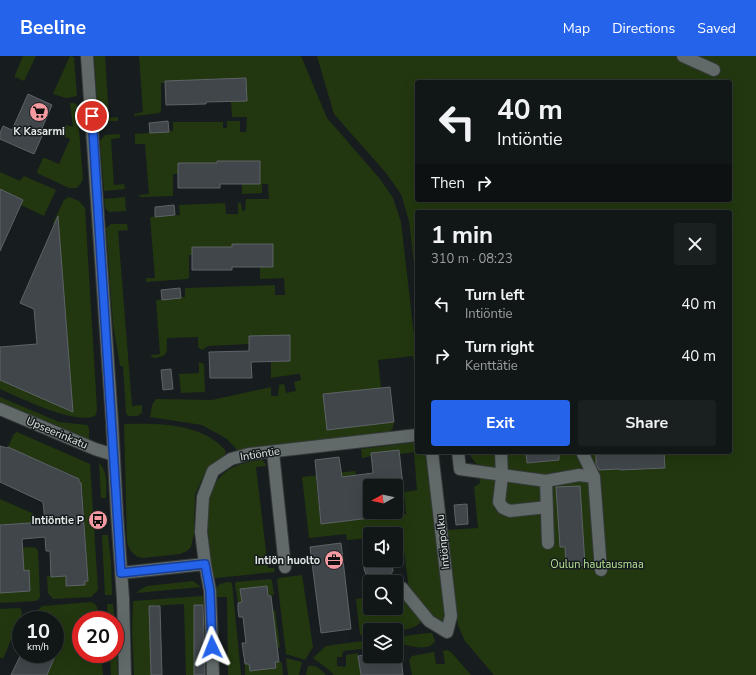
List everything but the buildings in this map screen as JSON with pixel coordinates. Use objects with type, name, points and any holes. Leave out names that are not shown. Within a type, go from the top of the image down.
[{"type":"street","points":[[87,56],[114,455],[125,675]]},
{"type":"street","points":[[683,56],[714,70]]},
{"type":"street","name":"Upseerinkatu","points":[[0,409],[95,449],[114,455]]},
{"type":"street","name":"Intiöntie","points":[[213,675],[210,591],[201,532],[203,497],[213,471],[231,459],[249,454],[415,435]]},
{"type":"street","points":[[273,452],[285,567]]},
{"type":"street","name":"Intiönpolku","points":[[403,589],[428,621],[447,632],[451,616],[432,454]]},
{"type":"street","points":[[458,454],[460,469],[546,482],[579,475],[594,477]]},
{"type":"street","points":[[501,454],[502,476],[499,502],[503,508],[510,511],[547,507]]},
{"type":"street","points":[[583,454],[594,477],[601,570]]},
{"type":"street","points":[[546,482],[548,543]]},
{"type":"street","points":[[121,573],[205,564]]},
{"type":"green space","points":[[23,56],[36,56],[24,81],[15,77]]},
{"type":"green space","points":[[70,56],[74,57],[77,96],[66,98],[53,94]]},
{"type":"green space","points":[[94,56],[105,56],[109,118],[118,117],[118,121],[104,120],[98,115]]},
{"type":"green space","points":[[139,56],[301,56],[327,118],[380,179],[393,198],[401,222],[415,344],[415,373],[413,356],[378,360],[381,388],[327,430],[394,422],[393,428],[388,433],[238,451],[227,439],[202,425],[150,417],[152,405],[156,399],[212,400],[271,387],[271,396],[278,396],[279,385],[284,384],[286,393],[296,391],[294,382],[301,380],[300,374],[271,378],[271,362],[290,361],[290,336],[249,336],[249,344],[208,346],[202,350],[198,347],[198,337],[167,338],[167,350],[165,354],[154,358],[151,356],[160,354],[156,300],[185,297],[185,288],[275,285],[275,295],[285,295],[284,278],[260,279],[260,267],[273,267],[273,244],[233,244],[232,247],[192,247],[192,255],[189,255],[189,278],[146,282],[146,278],[155,278],[150,217],[180,215],[179,205],[225,203],[226,214],[238,214],[238,203],[241,203],[242,210],[245,211],[246,199],[269,199],[268,184],[262,184],[262,193],[242,194],[242,184],[260,184],[260,161],[178,163],[178,174],[173,174],[173,196],[140,197],[139,195],[149,194],[145,144],[135,144],[135,134],[173,131],[173,122],[223,122],[223,128],[227,128],[227,121],[240,121],[240,132],[246,132],[247,117],[232,117],[231,101],[247,101],[246,78],[206,79],[161,83],[161,111],[159,113],[134,116],[134,114],[143,112]]},
{"type":"green space","name":"Oulun hautausmaa","points":[[317,56],[756,56],[756,675],[494,675],[465,641],[458,625],[447,530],[478,528],[474,487],[480,483],[478,466],[470,454],[732,454],[732,210],[415,210],[415,272],[409,221],[401,194],[386,173],[334,114]]},
{"type":"green space","points":[[70,103],[75,103],[77,105],[83,179],[76,188],[69,188],[37,173],[43,158],[59,164],[70,139],[61,135],[66,125],[73,127]]},
{"type":"green space","points":[[120,134],[120,138],[111,139],[114,185],[124,184],[125,189],[104,191],[100,141],[105,135]]},
{"type":"green space","points":[[0,172],[20,181],[24,176],[56,190],[44,216],[21,205],[23,200],[0,189]]},
{"type":"green space","points":[[69,197],[79,201],[85,208],[97,409],[96,415],[87,418],[76,417],[48,410],[0,389],[0,380],[72,411],[58,217],[54,225],[53,223],[64,200]]},
{"type":"green space","points":[[125,197],[126,211],[109,212],[105,208],[104,199]]},
{"type":"green space","points":[[111,224],[127,224],[128,230],[118,231],[132,406],[142,405],[142,413],[137,416],[128,416],[126,413],[123,366],[120,366],[113,324],[106,228]]},
{"type":"green space","points":[[199,362],[204,364],[205,392],[181,393],[179,374],[199,373]]},
{"type":"green space","points":[[0,397],[59,422],[87,425],[89,428],[89,439],[69,434],[0,403]]},
{"type":"green space","points":[[124,424],[165,425],[193,430],[216,442],[226,451],[224,457],[210,467],[201,481],[195,495],[194,533],[191,547],[187,551],[180,554],[143,558],[132,553],[129,548],[127,542]]},
{"type":"green space","points":[[17,432],[90,464],[98,590],[91,597],[53,599],[48,593],[47,576],[66,576],[67,586],[85,585],[85,581],[88,581],[82,488],[79,488],[74,476],[8,447],[14,434]]},
{"type":"green space","points":[[415,442],[415,454],[428,454],[446,620],[442,623],[439,624],[409,590],[403,542],[403,527],[363,527],[363,539],[347,540],[346,534],[309,538],[302,477],[355,471],[356,476],[316,480],[321,524],[364,519],[403,519],[403,514],[406,514],[404,492],[417,490],[414,452],[400,454],[399,450],[362,458],[361,449]]},
{"type":"green space","points":[[262,460],[266,466],[256,467],[268,568],[274,568],[275,572],[215,578],[213,575],[208,518],[209,501],[214,486],[224,473],[239,465]]},
{"type":"green space","points":[[99,463],[106,475],[106,498],[101,498]]},
{"type":"green space","points":[[0,499],[32,513],[34,515],[36,527],[32,523],[0,525]]},
{"type":"green space","points":[[102,535],[108,535],[112,595],[105,595]]},
{"type":"green space","points":[[27,547],[36,548],[38,551],[40,597],[35,601],[0,603],[0,593],[29,570],[24,571],[0,549]]},
{"type":"green space","points":[[302,575],[313,647],[305,660],[286,654],[277,579]]},
{"type":"green space","points":[[270,579],[272,581],[274,595],[268,596],[240,589],[242,602],[238,603],[236,582]]},
{"type":"green space","points":[[193,581],[201,587],[136,593],[147,586]]},
{"type":"green space","points":[[228,582],[232,583],[241,675],[228,675],[227,597],[217,597],[216,588],[220,584]]},
{"type":"green space","points":[[202,596],[205,598],[205,605],[194,606],[194,675],[186,675],[184,604],[149,606],[151,675],[134,675],[132,631],[133,601]]},
{"type":"green space","points":[[363,598],[363,615],[403,615],[403,599],[420,618],[421,622],[416,626],[403,630],[403,623],[363,623],[363,635],[360,635],[356,599]]},
{"type":"green space","points":[[94,603],[98,611],[72,611],[72,663],[102,663],[103,675],[47,675],[52,663],[64,663],[64,611],[37,611],[42,606]]},
{"type":"green space","points":[[107,604],[113,604],[114,611],[107,611]]},
{"type":"green space","points":[[19,608],[21,611],[12,611],[12,638],[3,659],[0,657],[0,609]]},
{"type":"green space","points":[[275,610],[280,647],[274,649],[269,611]]},
{"type":"green space","points":[[432,633],[435,641],[427,647],[417,647],[403,644],[403,636]]},
{"type":"green space","points":[[363,641],[363,649],[343,651],[342,657],[337,657],[337,666],[346,667],[346,655],[358,653],[361,675],[334,675],[313,658],[326,646]]},
{"type":"green space","points":[[447,650],[451,652],[471,675],[412,675],[409,660],[412,656],[434,652],[436,664],[445,664],[443,651]]},
{"type":"green space","points":[[286,658],[302,662],[299,675],[288,675]]},
{"type":"green space","points":[[275,662],[282,663],[283,675],[245,675],[245,664],[249,664],[250,671],[276,668]]},
{"type":"green space","points":[[110,663],[117,663],[118,675],[111,675]]},
{"type":"green space","points":[[308,666],[320,669],[326,675],[306,675]]},
{"type":"place","name":"K Kasarmi","points":[[39,112]]},
{"type":"place","name":"Intiöntie P","points":[[98,520]]},
{"type":"place","name":"Intiön huolto","points":[[334,560]]},
{"type":"route","points":[[92,116],[121,573],[205,564],[210,591],[212,647]]}]
